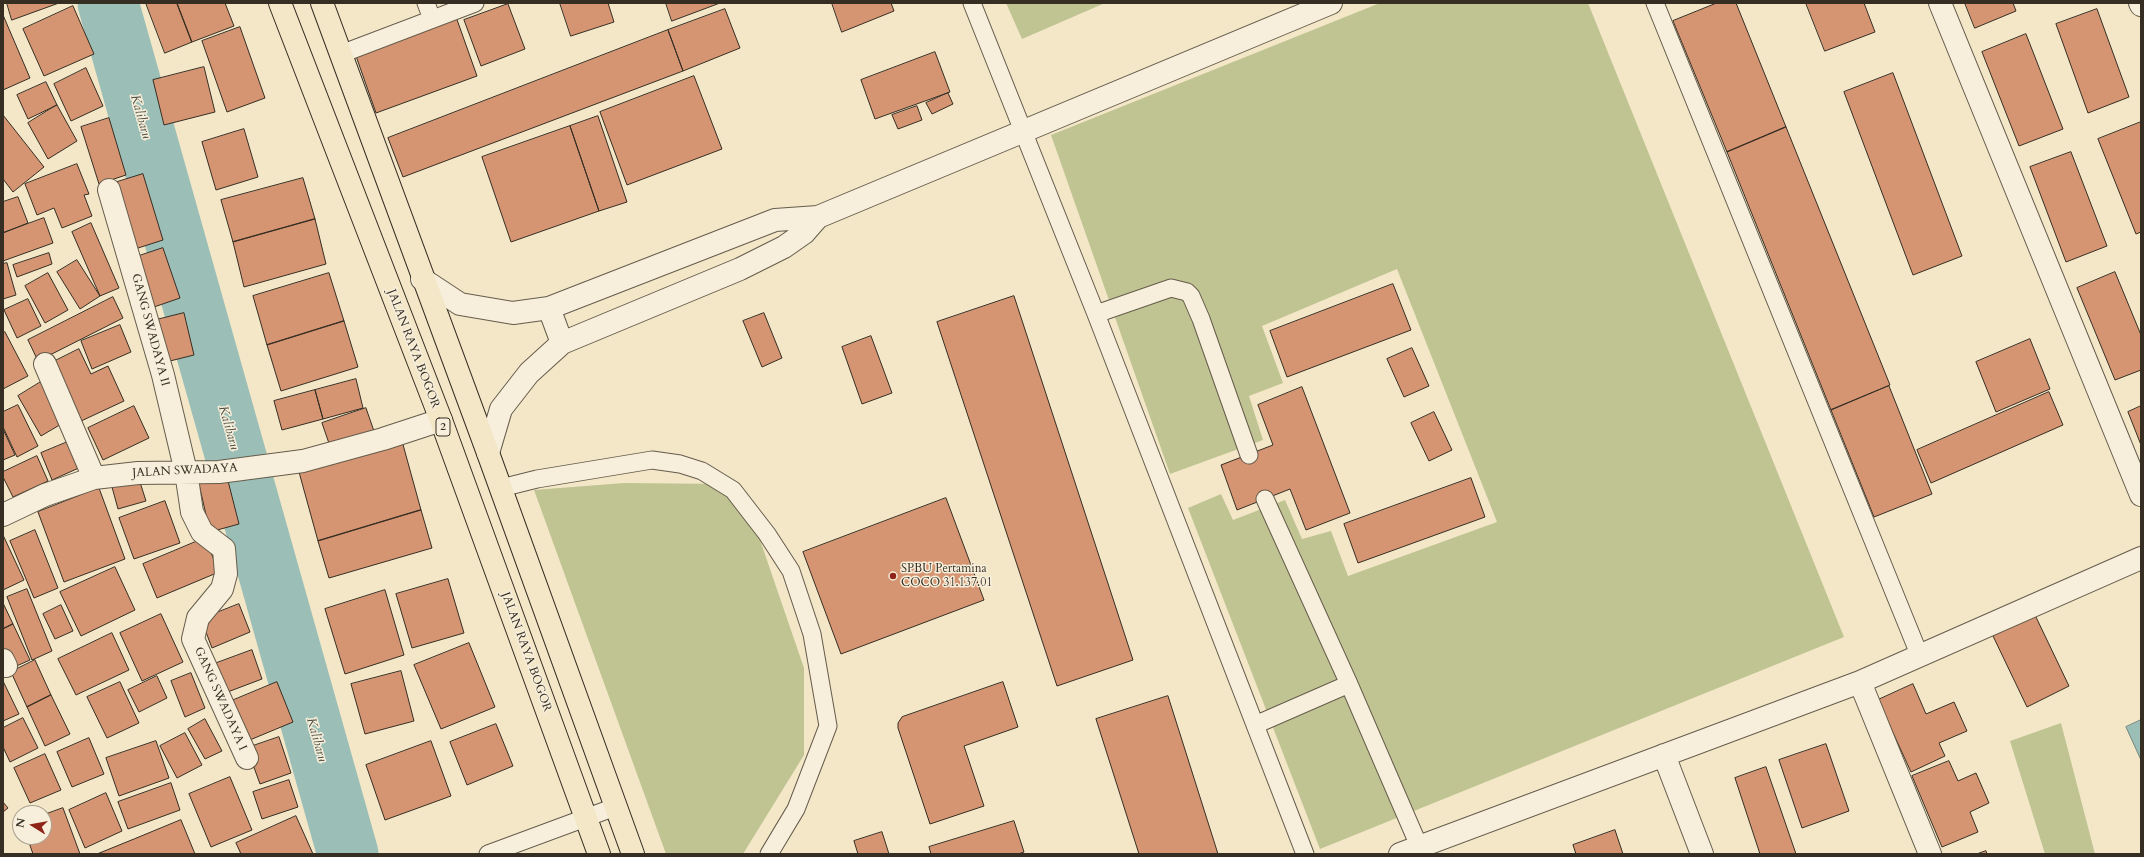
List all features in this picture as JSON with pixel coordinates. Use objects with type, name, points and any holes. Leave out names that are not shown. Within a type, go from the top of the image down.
[{"type":"highway","name":"JALAN RAYA BOGOR","points":[[280,3],[441,420],[599,854]]},
{"type":"highway","points":[[322,3],[422,279],[488,453],[633,854]]},
{"type":"highway","points":[[392,292],[422,279]]},
{"type":"highway","points":[[469,499],[500,488]]},
{"type":"street","points":[[422,279],[460,304],[513,314],[549,308],[775,220],[818,217],[1330,3]]},
{"type":"street","points":[[1940,3],[2141,495]]},
{"type":"street","name":"GANG SWADAYA II","points":[[110,190],[163,375],[186,472]]},
{"type":"street","points":[[488,453],[500,409],[529,373],[562,343],[740,269],[784,247],[804,233],[818,217]]},
{"type":"street","points":[[549,308],[562,343]]},
{"type":"street","points":[[45,364],[94,478]]},
{"type":"street","name":"JALAN SWADAYA","points":[[3,515],[45,495],[94,478],[186,472],[219,472],[303,461],[383,439],[441,420]]},
{"type":"street","name":"GANG SWADAYA I","points":[[186,472],[192,512],[202,532],[224,549],[226,562],[226,574],[222,589],[198,618],[193,639],[247,758]]},
{"type":"street","points":[[1414,851],[1860,682],[1919,654],[2141,558]]},
{"type":"street","points":[[1860,682],[1930,854]]},
{"type":"street","points":[[1664,755],[1702,854]]},
{"type":"lane","points":[[426,3],[432,19]]},
{"type":"lane","points":[[341,54],[475,3]]},
{"type":"lane","points":[[972,3],[1096,314],[1306,854]]},
{"type":"lane","points":[[1655,3],[1919,654]]},
{"type":"lane","points":[[1096,314],[1171,288],[1184,290],[1191,296],[1249,455]]},
{"type":"lane","points":[[500,488],[537,479],[652,460],[680,464],[702,471],[733,490],[767,534],[791,572],[812,634],[828,726],[796,809],[769,854]]},
{"type":"lane","points":[[1264,499],[1348,684],[1414,851]]},
{"type":"lane","points":[[1256,725],[1348,684]]},
{"type":"lane","points":[[488,854],[615,807]]},
{"type":"green space","points":[[1006,3],[1105,3],[1022,39]]},
{"type":"green space","points":[[1380,3],[1588,3],[1844,637],[1320,849],[1188,508],[1221,494],[1233,520],[1285,500],[1302,539],[1331,531],[1348,576],[1497,522],[1397,269],[1262,326],[1283,383],[1249,396],[1263,440],[1170,474],[1051,135]]},
{"type":"green space","points":[[624,483],[725,484],[759,537],[804,668],[804,755],[743,854],[666,854],[534,490]]},
{"type":"green space","points":[[2061,723],[2095,854],[2045,854],[2010,741]]},
{"type":"water","points":[[2141,720],[2141,760],[2126,727]]},
{"type":"building","points":[[7,3],[59,3],[12,20]]},
{"type":"building","points":[[146,3],[177,3],[192,42],[165,53]]},
{"type":"building","points":[[177,3],[225,3],[234,26],[192,42]]},
{"type":"building","points":[[560,3],[608,3],[614,22],[571,36]]},
{"type":"building","points":[[666,3],[720,3],[672,21]]},
{"type":"building","points":[[832,3],[891,3],[894,11],[842,32]]},
{"type":"building","points":[[1717,3],[1736,3],[1786,127],[1727,152],[1673,21]]},
{"type":"building","points":[[1806,3],[1864,3],[1875,32],[1825,51]]},
{"type":"building","points":[[1965,3],[2013,3],[2016,11],[1975,28]]},
{"type":"building","points":[[508,4],[525,49],[481,66],[464,20]]},
{"type":"building","points":[[73,6],[94,54],[44,76],[23,29]]},
{"type":"building","points":[[725,9],[740,48],[683,71],[668,30]]},
{"type":"building","points":[[2097,9],[2129,97],[2088,113],[2056,24]]},
{"type":"building","points":[[455,14],[477,76],[376,113],[356,56]]},
{"type":"building","points":[[3,15],[30,78],[3,90]]},
{"type":"building","points":[[240,27],[265,98],[227,112],[202,41]]},
{"type":"building","points":[[668,30],[683,71],[403,177],[388,138]]},
{"type":"building","points":[[2026,34],[2063,129],[2019,146],[1982,52]]},
{"type":"building","points":[[935,52],[950,92],[875,119],[861,80]]},
{"type":"building","points":[[204,67],[215,112],[164,125],[153,80]]},
{"type":"building","points":[[86,68],[103,106],[71,121],[54,84]]},
{"type":"building","points":[[1893,73],[1962,256],[1913,275],[1844,92]]},
{"type":"building","points":[[694,76],[722,149],[627,185],[600,112]]},
{"type":"building","points":[[46,82],[57,105],[28,119],[17,95]]},
{"type":"building","points":[[948,93],[953,104],[932,114],[926,103]]},
{"type":"building","points":[[57,105],[77,141],[48,159],[28,123]]},
{"type":"building","points":[[917,106],[922,120],[898,129],[892,115]]},
{"type":"building","points":[[3,115],[44,167],[13,192],[3,179]]},
{"type":"building","points":[[598,116],[627,202],[599,211],[570,126]]},
{"type":"building","points":[[109,118],[126,175],[99,184],[81,127]]},
{"type":"building","points":[[2141,122],[2141,232],[2136,234],[2098,139]]},
{"type":"building","points":[[570,126],[599,211],[511,242],[482,157]]},
{"type":"building","points":[[1786,127],[1890,385],[1831,410],[1727,152]]},
{"type":"building","points":[[244,129],[258,177],[216,190],[202,142]]},
{"type":"building","points":[[2071,152],[2107,246],[2066,262],[2030,167]]},
{"type":"building","points":[[77,164],[89,194],[84,195],[92,216],[62,228],[54,208],[37,215],[25,184]]},
{"type":"building","points":[[143,174],[163,240],[135,249],[114,183]]},
{"type":"building","points":[[303,178],[315,219],[233,242],[221,200]]},
{"type":"building","points":[[18,197],[28,223],[3,233],[3,202]]},
{"type":"building","points":[[44,218],[53,243],[3,261],[3,233]]},
{"type":"building","points":[[315,219],[326,264],[244,287],[233,242]]},
{"type":"building","points":[[91,223],[119,288],[100,296],[72,232]]},
{"type":"building","points":[[163,248],[180,298],[154,307],[136,257]]},
{"type":"building","points":[[49,253],[52,264],[17,277],[13,265]]},
{"type":"building","points":[[77,260],[100,296],[80,309],[57,272]]},
{"type":"building","points":[[7,263],[16,295],[3,299],[3,264]]},
{"type":"building","points":[[2115,272],[2141,335],[2141,370],[2115,380],[2077,288]]},
{"type":"building","points":[[48,273],[68,310],[45,323],[25,286]]},
{"type":"building","points":[[329,273],[344,321],[267,345],[253,296]]},
{"type":"building","points":[[1393,284],[1411,330],[1287,377],[1270,331]]},
{"type":"building","points":[[1014,296],[1133,660],[1057,686],[937,322]]},
{"type":"building","points":[[113,297],[123,318],[38,361],[28,340]]},
{"type":"building","points":[[28,299],[41,326],[17,338],[4,310]]},
{"type":"building","points":[[184,313],[194,355],[162,363],[152,321]]},
{"type":"building","points":[[764,313],[782,358],[762,367],[743,321]]},
{"type":"building","points":[[344,321],[358,367],[281,391],[267,345]]},
{"type":"building","points":[[120,325],[131,352],[92,369],[81,341]]},
{"type":"building","points":[[5,332],[28,376],[3,389],[3,333]]},
{"type":"building","points":[[871,336],[892,393],[862,404],[842,347]]},
{"type":"building","points":[[2030,339],[2050,389],[1996,412],[1976,362]]},
{"type":"building","points":[[1412,348],[1429,386],[1404,397],[1387,359]]},
{"type":"building","points":[[79,349],[91,374],[108,366],[124,401],[79,422],[51,363]]},
{"type":"building","points":[[356,379],[363,408],[323,419],[315,390]]},
{"type":"building","points":[[44,380],[68,420],[41,436],[18,396]]},
{"type":"building","points":[[1889,386],[1932,494],[1874,517],[1831,410]]},
{"type":"building","points":[[1302,387],[1350,513],[1306,530],[1290,489],[1237,510],[1221,465],[1273,445],[1258,405]]},
{"type":"building","points":[[315,390],[323,419],[282,430],[274,401]]},
{"type":"building","points":[[2049,392],[2063,425],[1931,483],[1917,450]]},
{"type":"building","points":[[18,405],[38,446],[17,457],[3,427],[3,412]]},
{"type":"building","points":[[134,406],[149,438],[103,460],[88,428]]},
{"type":"building","points":[[2141,406],[2141,445],[2128,412]]},
{"type":"building","points":[[366,408],[376,437],[332,452],[322,423]]},
{"type":"building","points":[[1434,412],[1452,450],[1429,461],[1411,423]]},
{"type":"building","points":[[3,429],[15,455],[3,460]]},
{"type":"building","points":[[70,441],[81,467],[52,480],[41,453]]},
{"type":"building","points":[[402,441],[421,510],[318,541],[299,472]]},
{"type":"building","points":[[37,456],[48,481],[13,497],[3,477],[3,472]]},
{"type":"building","points":[[226,473],[239,524],[210,532],[198,480]]},
{"type":"building","points":[[1471,478],[1485,517],[1358,563],[1344,524]]},
{"type":"building","points":[[139,479],[146,501],[118,509],[112,487]]},
{"type":"building","points":[[99,488],[125,559],[64,582],[38,512]]},
{"type":"building","name":"SPBU Pertamina COCO 31.137.01","points":[[946,498],[984,600],[841,654],[803,552]]},
{"type":"building","points":[[165,501],[180,543],[134,559],[119,518]]},
{"type":"building","points":[[421,510],[432,548],[329,578],[318,541]]},
{"type":"building","points":[[35,530],[58,588],[34,598],[10,541]]},
{"type":"building","points":[[3,535],[24,580],[3,590]]},
{"type":"building","points":[[205,538],[219,572],[157,598],[143,564]]},
{"type":"building","points":[[115,567],[135,610],[81,636],[60,592]]},
{"type":"building","points":[[448,579],[464,633],[412,648],[396,594]]},
{"type":"building","points":[[27,589],[52,651],[32,660],[7,597]]},
{"type":"building","points":[[385,590],[404,655],[345,674],[325,609]]},
{"type":"building","points":[[3,603],[13,624],[3,629]]},
{"type":"building","points":[[239,604],[250,632],[212,648],[201,619]]},
{"type":"building","points":[[61,605],[73,631],[55,639],[43,614]]},
{"type":"building","points":[[161,614],[183,662],[142,681],[120,633]]},
{"type":"building","points":[[2035,615],[2069,686],[2027,707],[1993,636]]},
{"type":"building","points":[[13,624],[30,660],[12,668],[3,649],[3,629]]},
{"type":"building","points":[[112,633],[129,670],[76,695],[58,659]]},
{"type":"building","points":[[469,643],[495,707],[441,729],[414,665]]},
{"type":"building","points":[[252,650],[262,679],[225,693],[214,664]]},
{"type":"building","points":[[35,660],[51,695],[27,707],[11,672]]},
{"type":"building","points":[[401,671],[414,721],[365,734],[351,684]]},
{"type":"building","points":[[191,673],[205,708],[185,717],[171,681]]},
{"type":"building","points":[[157,676],[167,698],[139,712],[128,690]]},
{"type":"building","points":[[3,681],[19,714],[3,721]]},
{"type":"building","points":[[120,682],[139,723],[107,738],[87,697]]},
{"type":"building","points":[[277,682],[293,722],[245,742],[229,702]]},
{"type":"building","points":[[1003,682],[1018,727],[964,746],[984,806],[930,824],[898,728],[898,723],[902,717]]},
{"type":"building","points":[[1913,684],[1926,714],[1954,702],[1967,731],[1939,743],[1945,756],[1911,772],[1878,700]]},
{"type":"building","points":[[51,695],[70,734],[45,746],[27,707]]},
{"type":"building","points":[[1168,696],[1218,854],[1139,854],[1096,719]]},
{"type":"building","points":[[23,718],[38,748],[10,762],[3,747],[3,728]]},
{"type":"building","points":[[205,719],[222,751],[205,759],[188,729]]},
{"type":"building","points":[[496,724],[513,766],[467,785],[450,742]]},
{"type":"building","points":[[185,733],[202,765],[177,778],[160,746]]},
{"type":"building","points":[[279,737],[291,773],[260,784],[247,748]]},
{"type":"building","points":[[89,738],[104,774],[72,787],[57,752]]},
{"type":"building","points":[[156,741],[169,778],[119,796],[106,758]]},
{"type":"building","points":[[431,741],[451,796],[385,820],[366,765]]},
{"type":"building","points":[[1826,744],[1849,811],[1802,828],[1779,760]]},
{"type":"building","points":[[45,754],[61,790],[30,803],[14,768]]},
{"type":"building","points":[[1949,761],[1958,781],[1976,773],[1989,803],[1970,812],[1978,832],[1942,847],[1912,776]]},
{"type":"building","points":[[1766,767],[1796,854],[1760,854],[1735,778]]},
{"type":"building","points":[[230,777],[252,830],[211,847],[189,794]]},
{"type":"building","points":[[289,780],[298,807],[262,819],[253,792]]},
{"type":"building","points":[[171,783],[180,810],[128,829],[118,802]]},
{"type":"building","points":[[106,793],[122,831],[85,848],[69,810]]},
{"type":"building","points":[[3,802],[8,808],[3,812]]},
{"type":"building","points":[[63,808],[80,854],[33,854],[30,845],[52,845],[52,812]]},
{"type":"building","points":[[296,816],[313,854],[241,854],[236,843]]},
{"type":"building","points":[[181,820],[195,854],[97,854],[134,839]]},
{"type":"building","points":[[1014,821],[1024,852],[1018,854],[931,854],[929,847]]},
{"type":"building","points":[[1615,830],[1623,854],[1576,854],[1573,845]]},
{"type":"building","points":[[882,832],[889,854],[858,854],[854,841]]},
{"type":"building","points":[[1986,851],[1987,854],[1977,854]]},
{"type":"waterway","name":"Kalibaru","points":[[108,3],[348,854]]},
{"type":"place","name":"SPBU Pertamina COCO 31.137.01","points":[[893,576]]}]
